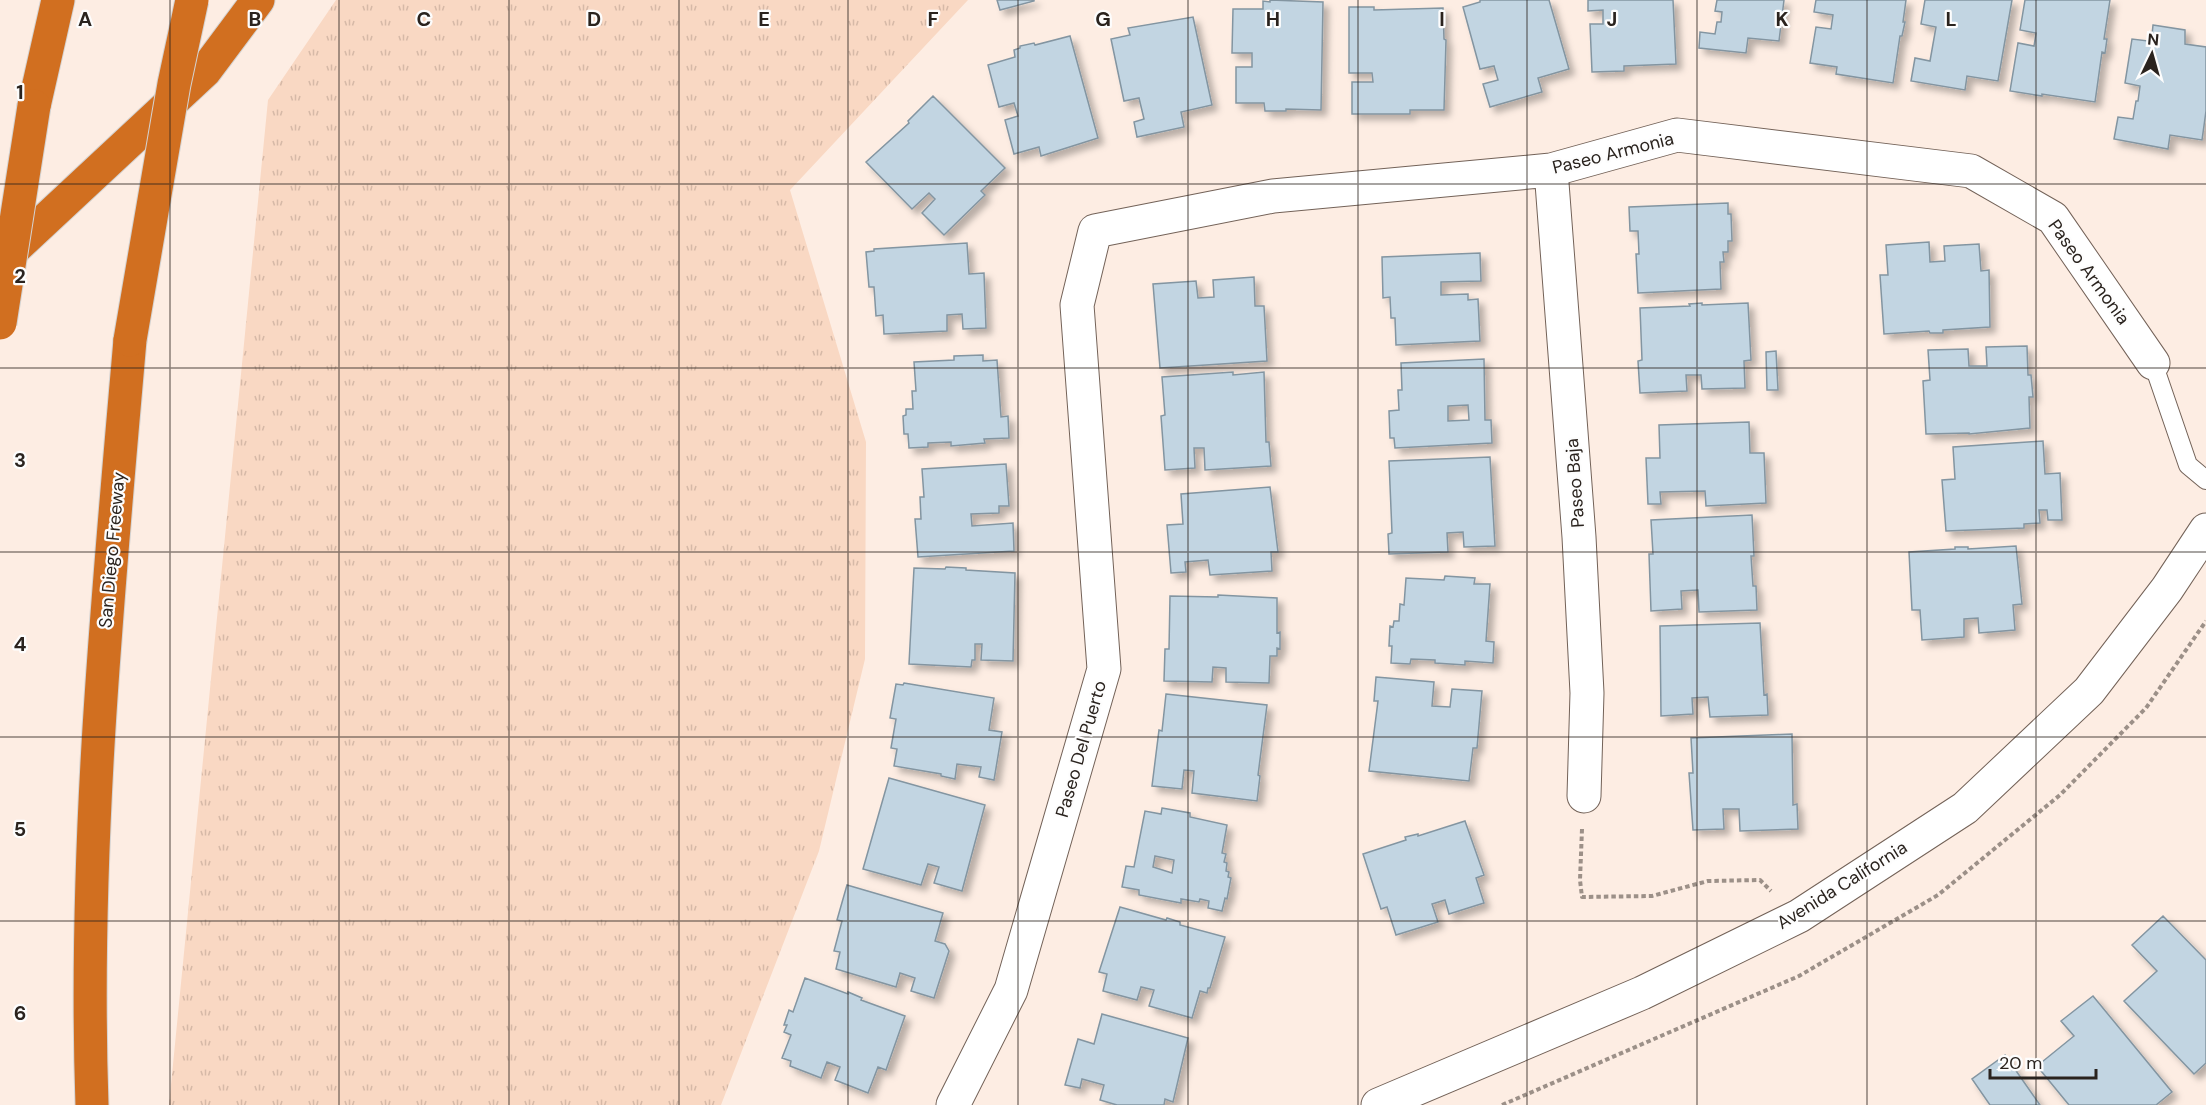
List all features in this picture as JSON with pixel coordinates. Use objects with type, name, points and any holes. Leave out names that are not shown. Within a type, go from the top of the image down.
[{"type":"highway","points":[[0,322],[34,106],[58,0]]},
{"type":"highway","name":"San Diego Freeway","points":[[92,1105],[89,1012],[95,816],[108,591],[130,340],[174,84],[192,0]]},
{"type":"highway","points":[[0,262],[205,71],[258,0]]},
{"type":"street","name":"Paseo Armonia","points":[[1095,231],[1273,196],[1551,170],[1677,135],[1971,171],[2053,218],[2153,363]]},
{"type":"street","name":"Paseo Baja","points":[[1551,170],[1580,560],[1587,693],[1584,796]]},
{"type":"street","name":"Paseo Del Puerto","points":[[953,1105],[1011,990],[1104,669],[1077,305],[1095,231]]},
{"type":"street","name":"Avenida California","points":[[1378,1105],[1642,993],[1799,916],[1965,808],[2089,691],[2167,589],[2206,530]]},
{"type":"lane","points":[[2153,363],[2188,465],[2206,480]]},
{"type":"path","points":[[1584,796],[1580,880],[1582,897],[1652,896],[1708,881],[1760,880],[1799,916]]},
{"type":"green space","points":[[336,0],[968,0],[790,190],[866,442],[865,659],[819,851],[721,1105],[169,1105],[268,100]]},
{"type":"building","points":[[997,0],[1034,0],[1034,1],[1000,10]]},
{"type":"building","points":[[1270,0],[1323,2],[1321,110],[1265,111],[1264,103],[1236,103],[1236,67],[1252,67],[1252,53],[1232,53],[1233,9],[1263,9],[1263,1],[1270,2]]},
{"type":"building","points":[[1480,0],[1549,0],[1569,69],[1538,78],[1542,92],[1490,107],[1483,84],[1498,80],[1494,66],[1480,69],[1463,7],[1480,2]]},
{"type":"building","points":[[1588,0],[1673,0],[1676,64],[1624,66],[1624,71],[1592,72],[1590,24],[1603,24],[1603,10],[1588,11]]},
{"type":"building","points":[[1717,0],[1784,0],[1779,41],[1748,38],[1746,53],[1699,48],[1700,32],[1715,34],[1717,22],[1721,22],[1722,12],[1715,11]]},
{"type":"building","points":[[1816,0],[1906,0],[1903,22],[1905,22],[1902,36],[1900,36],[1893,83],[1836,74],[1837,67],[1810,63],[1816,27],[1831,29],[1833,15],[1814,12]]},
{"type":"building","points":[[1925,0],[2012,0],[1998,81],[1967,76],[1965,90],[1911,81],[1915,58],[1930,61],[1936,27],[1921,24]]},
{"type":"building","points":[[2025,0],[2110,0],[2104,39],[2107,39],[2105,53],[2102,52],[2095,102],[2010,91],[2018,43],[2034,46],[2036,33],[2020,30]]},
{"type":"building","points":[[1349,7],[1374,7],[1374,10],[1443,8],[1444,39],[1446,40],[1444,110],[1410,110],[1410,114],[1352,114],[1352,82],[1373,82],[1372,73],[1349,73]]},
{"type":"building","points":[[1193,17],[1212,105],[1181,112],[1184,127],[1137,137],[1134,122],[1144,119],[1139,98],[1124,101],[1111,39],[1130,35],[1128,28]]},
{"type":"building","points":[[2153,25],[2185,30],[2185,44],[2206,47],[2206,111],[2202,140],[2170,135],[2168,149],[2114,139],[2118,117],[2133,119],[2136,101],[2138,101],[2140,86],[2125,83],[2132,39],[2148,41],[2149,35],[2152,35]]},
{"type":"building","points":[[1070,36],[1098,138],[1041,156],[1039,147],[1014,154],[1005,120],[1018,116],[1014,103],[999,107],[988,65],[1015,57],[1014,50],[1020,46],[1034,43],[1035,45]]},
{"type":"building","points":[[933,96],[1005,168],[981,191],[985,195],[944,235],[922,213],[935,199],[929,193],[912,209],[866,162],[909,123],[908,121]]},
{"type":"building","points":[[1728,203],[1728,214],[1731,214],[1732,241],[1728,241],[1728,252],[1723,252],[1724,262],[1720,262],[1721,289],[1638,293],[1636,254],[1639,254],[1638,231],[1630,231],[1629,207]]},
{"type":"building","points":[[1929,242],[1930,262],[1945,261],[1944,246],[1979,244],[1981,271],[1989,270],[1990,327],[1943,330],[1943,333],[1930,333],[1929,331],[1884,334],[1880,275],[1888,275],[1886,245]]},
{"type":"building","points":[[967,243],[969,274],[984,273],[986,328],[963,329],[962,314],[947,315],[947,331],[884,334],[883,315],[876,316],[874,287],[869,287],[866,252],[874,251],[874,249]]},
{"type":"building","points":[[1480,253],[1481,281],[1441,282],[1441,295],[1468,294],[1468,300],[1478,299],[1480,341],[1396,345],[1395,318],[1391,318],[1390,297],[1383,298],[1382,257]]},
{"type":"building","points":[[1254,277],[1255,306],[1264,306],[1267,361],[1160,368],[1153,284],[1196,281],[1198,298],[1214,297],[1213,280]]},
{"type":"building","points":[[1702,303],[1702,305],[1748,303],[1751,360],[1744,361],[1745,388],[1702,389],[1701,375],[1686,375],[1687,391],[1640,393],[1638,361],[1642,360],[1640,308],[1690,306],[1689,304]]},
{"type":"building","points":[[2027,346],[2028,375],[2031,375],[2033,397],[2029,397],[2030,428],[1969,434],[1926,434],[1923,381],[1930,380],[1928,350],[1968,349],[1969,366],[1987,366],[1986,347]]},
{"type":"building","points":[[1776,351],[1778,390],[1767,390],[1766,352]]},
{"type":"building","points":[[983,355],[983,361],[997,360],[1001,417],[1008,416],[1009,438],[984,439],[985,443],[951,446],[951,442],[928,443],[928,447],[909,448],[908,434],[904,434],[903,416],[906,415],[906,409],[913,409],[912,391],[916,391],[914,362],[954,360],[954,356]]},
{"type":"building","points":[[1484,359],[1485,420],[1491,420],[1492,443],[1395,448],[1394,438],[1390,438],[1389,411],[1399,410],[1398,390],[1402,390],[1401,363]],"holes":[[[1468,405],[1469,420],[1448,421],[1448,406]]]},
{"type":"building","points":[[1233,372],[1233,375],[1264,372],[1266,442],[1269,442],[1271,466],[1205,470],[1204,448],[1194,448],[1195,468],[1165,470],[1161,416],[1165,415],[1162,377]]},
{"type":"building","points":[[1749,422],[1750,453],[1764,453],[1766,503],[1706,506],[1705,491],[1660,492],[1661,504],[1648,504],[1646,458],[1660,458],[1659,425]]},
{"type":"building","points":[[2043,441],[2045,474],[2060,473],[2062,520],[2048,520],[2047,510],[2039,510],[2040,523],[2024,524],[2024,528],[1946,531],[1942,480],[1955,479],[1953,447]]},
{"type":"building","points":[[1490,457],[1495,546],[1464,547],[1463,532],[1447,533],[1448,552],[1389,554],[1388,534],[1392,533],[1389,461]]},
{"type":"building","points":[[1006,464],[1009,506],[999,506],[999,513],[971,514],[972,526],[1013,523],[1014,551],[918,557],[915,519],[921,519],[920,497],[924,497],[922,469]]},
{"type":"building","points":[[1270,487],[1278,552],[1271,552],[1272,571],[1210,575],[1208,560],[1185,562],[1186,572],[1171,573],[1167,525],[1183,524],[1181,494]]},
{"type":"building","points":[[1752,515],[1754,556],[1751,556],[1757,610],[1699,612],[1698,590],[1681,591],[1682,609],[1651,611],[1649,554],[1653,554],[1651,520]]},
{"type":"building","points":[[2016,546],[2022,604],[2013,605],[2015,630],[1979,633],[1978,618],[1964,619],[1964,637],[1922,640],[1920,610],[1912,610],[1909,552],[1955,549],[1955,547],[1968,547],[1968,549]]},
{"type":"building","points":[[946,567],[1015,573],[1013,661],[981,660],[982,644],[975,644],[975,660],[972,660],[971,667],[909,664],[914,568],[945,569]]},
{"type":"building","points":[[1445,576],[1475,578],[1474,584],[1490,584],[1486,641],[1494,642],[1493,663],[1465,661],[1465,665],[1411,659],[1410,664],[1391,663],[1390,626],[1393,627],[1394,621],[1399,621],[1400,604],[1404,605],[1406,578],[1444,580]]},
{"type":"building","points":[[1218,595],[1277,598],[1277,633],[1280,632],[1280,649],[1277,648],[1277,656],[1270,656],[1269,683],[1226,682],[1226,668],[1213,667],[1212,682],[1164,681],[1165,649],[1169,649],[1170,596],[1218,597]]},
{"type":"building","points":[[1760,623],[1764,695],[1767,694],[1768,715],[1710,717],[1708,697],[1692,698],[1693,714],[1661,716],[1660,626]]},
{"type":"building","points":[[1376,677],[1434,682],[1432,706],[1450,707],[1452,689],[1482,691],[1477,748],[1473,748],[1469,781],[1369,771],[1378,701],[1374,701]]},
{"type":"building","points":[[904,683],[994,698],[989,730],[1002,732],[994,780],[979,777],[981,767],[957,764],[955,779],[941,776],[941,774],[894,766],[897,749],[891,748],[896,719],[890,718],[896,684],[903,685]]},
{"type":"building","points":[[1166,694],[1267,705],[1257,801],[1192,793],[1194,771],[1184,770],[1182,789],[1152,786]]},
{"type":"building","points":[[1792,734],[1793,805],[1797,804],[1798,829],[1740,831],[1739,809],[1723,809],[1724,829],[1693,830],[1689,773],[1693,773],[1691,738]]},
{"type":"building","points":[[889,778],[985,805],[962,891],[934,883],[939,867],[928,864],[921,885],[863,869]]},
{"type":"building","points":[[1162,808],[1190,813],[1190,817],[1227,825],[1222,853],[1226,854],[1224,862],[1227,863],[1228,877],[1231,878],[1222,911],[1208,908],[1209,901],[1181,899],[1181,903],[1139,895],[1139,890],[1122,887],[1126,866],[1134,867],[1145,811],[1161,814]],"holes":[[[1155,856],[1174,860],[1172,873],[1153,867]]]},
{"type":"building","points":[[1465,821],[1484,875],[1476,878],[1484,903],[1449,914],[1445,900],[1432,904],[1438,922],[1396,935],[1387,907],[1381,909],[1363,854],[1406,840],[1405,837],[1418,834],[1418,836]]},
{"type":"building","points":[[847,885],[943,913],[935,941],[945,944],[949,951],[934,998],[911,991],[915,978],[900,973],[896,987],[836,969],[840,952],[834,951],[842,921],[837,920]]},
{"type":"building","points":[[1120,907],[1166,920],[1167,918],[1180,922],[1180,925],[1225,937],[1210,988],[1207,993],[1200,991],[1192,1018],[1149,1006],[1154,990],[1141,987],[1137,1000],[1103,991],[1107,974],[1099,972]]},
{"type":"building","points":[[2163,916],[2206,960],[2206,1063],[2194,1074],[2124,1001],[2157,971],[2132,945]]},
{"type":"building","points":[[805,978],[848,994],[848,992],[862,998],[861,1000],[905,1016],[886,1070],[878,1067],[868,1093],[835,1080],[840,1067],[827,1062],[821,1078],[790,1066],[791,1061],[782,1058],[791,1035],[784,1032],[787,1025],[784,1025],[789,1010],[793,1012]]},
{"type":"building","points":[[2093,996],[2172,1092],[2156,1105],[2069,1105],[2037,1066],[2074,1036],[2061,1021]]},
{"type":"building","points":[[1102,1014],[1188,1038],[1173,1102],[1165,1099],[1164,1105],[1117,1105],[1100,1100],[1104,1085],[1082,1079],[1080,1088],[1065,1085],[1078,1039],[1094,1044]]},
{"type":"building","points":[[2005,1055],[2040,1105],[1990,1105],[1972,1079]]}]
